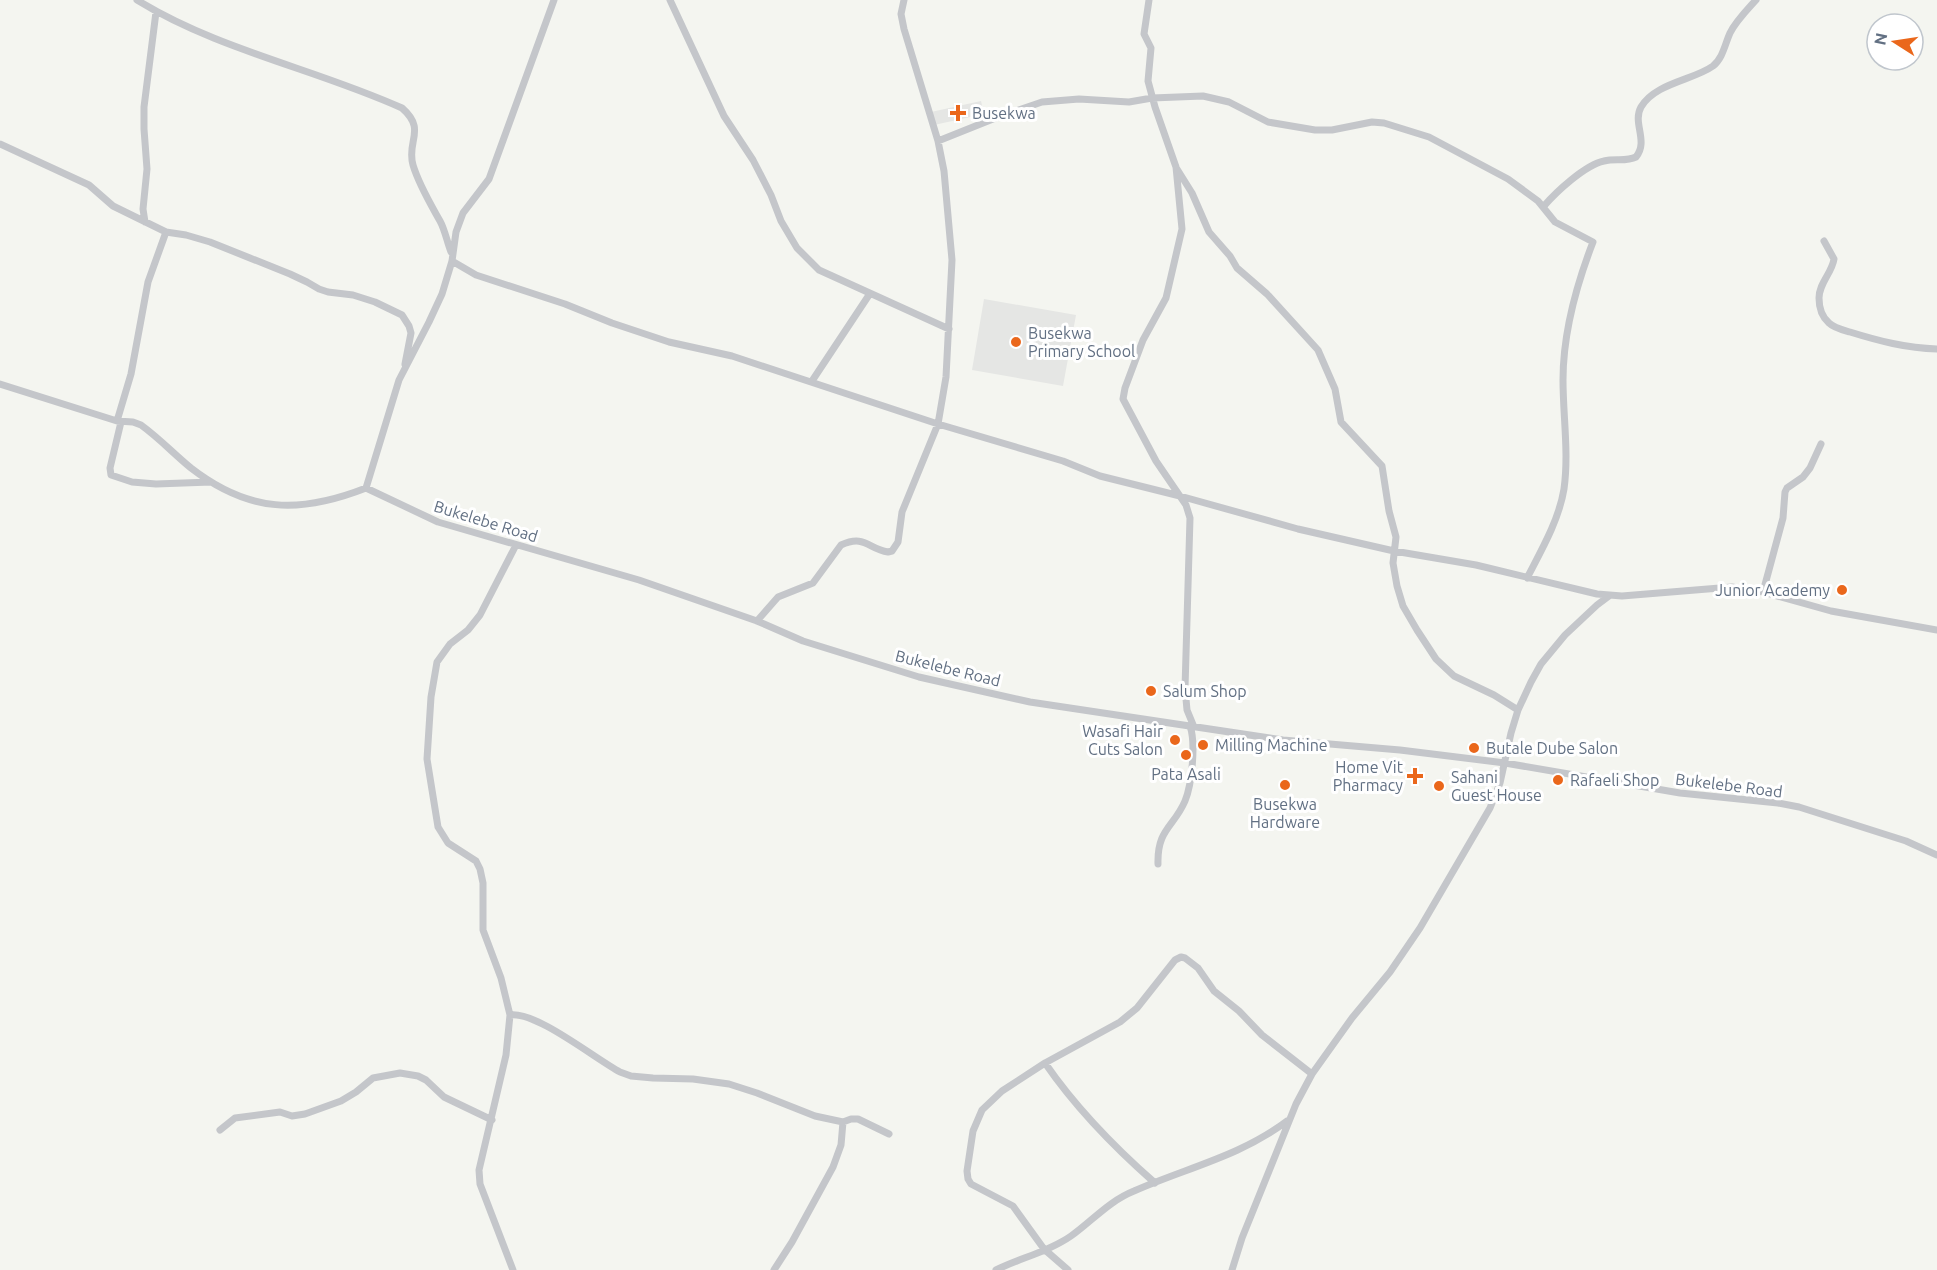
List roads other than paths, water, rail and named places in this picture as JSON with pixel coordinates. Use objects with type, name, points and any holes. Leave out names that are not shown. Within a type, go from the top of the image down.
[{"type":"street","points":[[137,0],[197,33],[402,108],[411,115],[415,123],[413,165],[423,192],[441,222],[452,258],[476,275],[565,304],[612,323],[669,342],[732,356],[812,381],[938,423],[1063,460],[1100,476],[1298,529],[1394,551],[1476,565],[1609,596],[1719,587],[1742,588],[1831,611],[1937,630]]},
{"type":"street","points":[[0,384],[119,421],[133,422],[211,482],[251,500],[280,506],[303,505],[340,498],[366,488],[399,380],[442,294],[452,258],[456,232],[463,213],[489,179],[554,0]]},
{"type":"street","points":[[670,0],[724,116],[753,160],[781,221],[797,248],[819,270],[949,329]]},
{"type":"street","points":[[757,621],[778,597],[813,583],[841,545],[848,542],[866,542],[883,552],[896,547],[902,512],[938,423],[946,378],[949,329],[952,260],[948,206],[938,141],[904,29],[901,14],[904,0]]},
{"type":"street","points":[[1149,0],[1144,34],[1151,48],[1148,81],[1176,167],[1192,193],[1209,232],[1230,256],[1237,268],[1267,294],[1318,350],[1335,389],[1341,422],[1382,466],[1389,511],[1396,537],[1394,574],[1403,606],[1436,659],[1454,676],[1494,695],[1518,710]]},
{"type":"street","points":[[1544,206],[1553,196],[1593,165],[1602,161],[1630,160],[1636,157],[1642,144],[1638,115],[1642,106],[1664,88],[1715,63],[1720,58],[1735,24],[1756,0]]},
{"type":"street","points":[[145,222],[143,209],[147,169],[144,107],[156,12]]},
{"type":"street","points":[[938,141],[1042,102],[1079,99],[1129,102],[1191,95],[1216,98],[1239,106],[1268,122],[1315,130],[1340,129],[1378,122],[1392,124],[1447,145],[1508,179],[1544,206],[1556,222],[1593,242],[1576,292],[1564,357],[1563,405],[1566,431],[1564,490],[1556,516],[1527,578]]},
{"type":"street","points":[[0,144],[89,185],[113,206],[165,232],[210,242],[290,274],[319,289],[353,295],[375,302],[402,315],[411,333],[405,360],[406,366]]},
{"type":"street","points":[[1158,864],[1158,846],[1185,800],[1193,739],[1185,688],[1190,518],[1180,496],[1156,461],[1123,399],[1143,340],[1166,298],[1181,240],[1176,167]]},
{"type":"street","points":[[165,232],[148,282],[131,374],[119,421],[110,468],[111,475],[132,482],[156,484],[211,482]]},
{"type":"street","points":[[1824,242],[1834,259],[1819,296],[1823,315],[1830,325],[1902,347],[1937,349]]},
{"type":"street","points":[[812,381],[869,294]]},
{"type":"street","points":[[1763,592],[1783,518],[1785,492],[1810,468],[1821,444]]},
{"type":"street","name":"Bukelebe Road","points":[[366,488],[438,522],[639,580],[757,621],[803,641],[919,677],[1030,702],[1192,727],[1283,740],[1505,762],[1680,793],[1799,807],[1906,842],[1937,855]]},
{"type":"street","points":[[513,1270],[479,1176],[506,1055],[510,1015],[501,978],[483,930],[483,883],[480,869],[476,861],[456,850],[442,837],[438,827],[427,759],[431,697],[437,662],[450,644],[468,630],[480,615],[516,545]]},
{"type":"street","points":[[1232,1270],[1287,1121],[1312,1074],[1352,1018],[1390,972],[1433,908],[1490,808],[1500,783],[1518,710],[1541,664],[1585,615],[1609,596]]},
{"type":"street","points":[[1068,1270],[1044,1250],[1012,1206],[976,1188],[969,1181],[967,1171],[973,1131],[982,1110],[1002,1091],[1045,1063],[1120,1022],[1137,1008],[1175,960],[1183,957],[1198,968],[1209,985],[1224,1001],[1239,1011],[1262,1035],[1312,1074]]},
{"type":"street","points":[[510,1015],[518,1014],[547,1025],[620,1072],[642,1077],[693,1079],[729,1084],[815,1116],[843,1122],[858,1119],[889,1134]]},
{"type":"street","points":[[1045,1063],[1058,1082],[1109,1141],[1155,1183]]},
{"type":"street","points":[[220,1130],[235,1118],[280,1112],[292,1116],[305,1114],[341,1101],[373,1078],[400,1073],[426,1080],[444,1097],[492,1120]]},
{"type":"street","points":[[996,1270],[1044,1250],[1072,1235],[1103,1209],[1132,1191],[1201,1166],[1242,1148],[1267,1136],[1287,1121]]},
{"type":"street","points":[[774,1270],[833,1167],[841,1145],[843,1122]]},
{"type":"place","name":"Busekwa","points":[[958,113]]},
{"type":"place","name":"Busekwa Primary School","points":[[1016,342]]},
{"type":"place","name":"Junior Academy","points":[[1842,590]]},
{"type":"place","name":"Salum Shop","points":[[1151,691]]},
{"type":"place","name":"Wasafi Hair Cuts Salon","points":[[1175,740]]},
{"type":"place","name":"Milling Machine","points":[[1203,745]]},
{"type":"place","name":"Butale Dube Salon","points":[[1474,748]]},
{"type":"place","name":"Pata Asali","points":[[1186,755]]},
{"type":"place","name":"Home Vit Pharmacy","points":[[1415,776]]},
{"type":"place","name":"Rafaeli Shop","points":[[1558,780]]},
{"type":"place","name":"Busekwa Hardware","points":[[1285,785]]},
{"type":"place","name":"Sahani Guest House","points":[[1439,786]]}]
